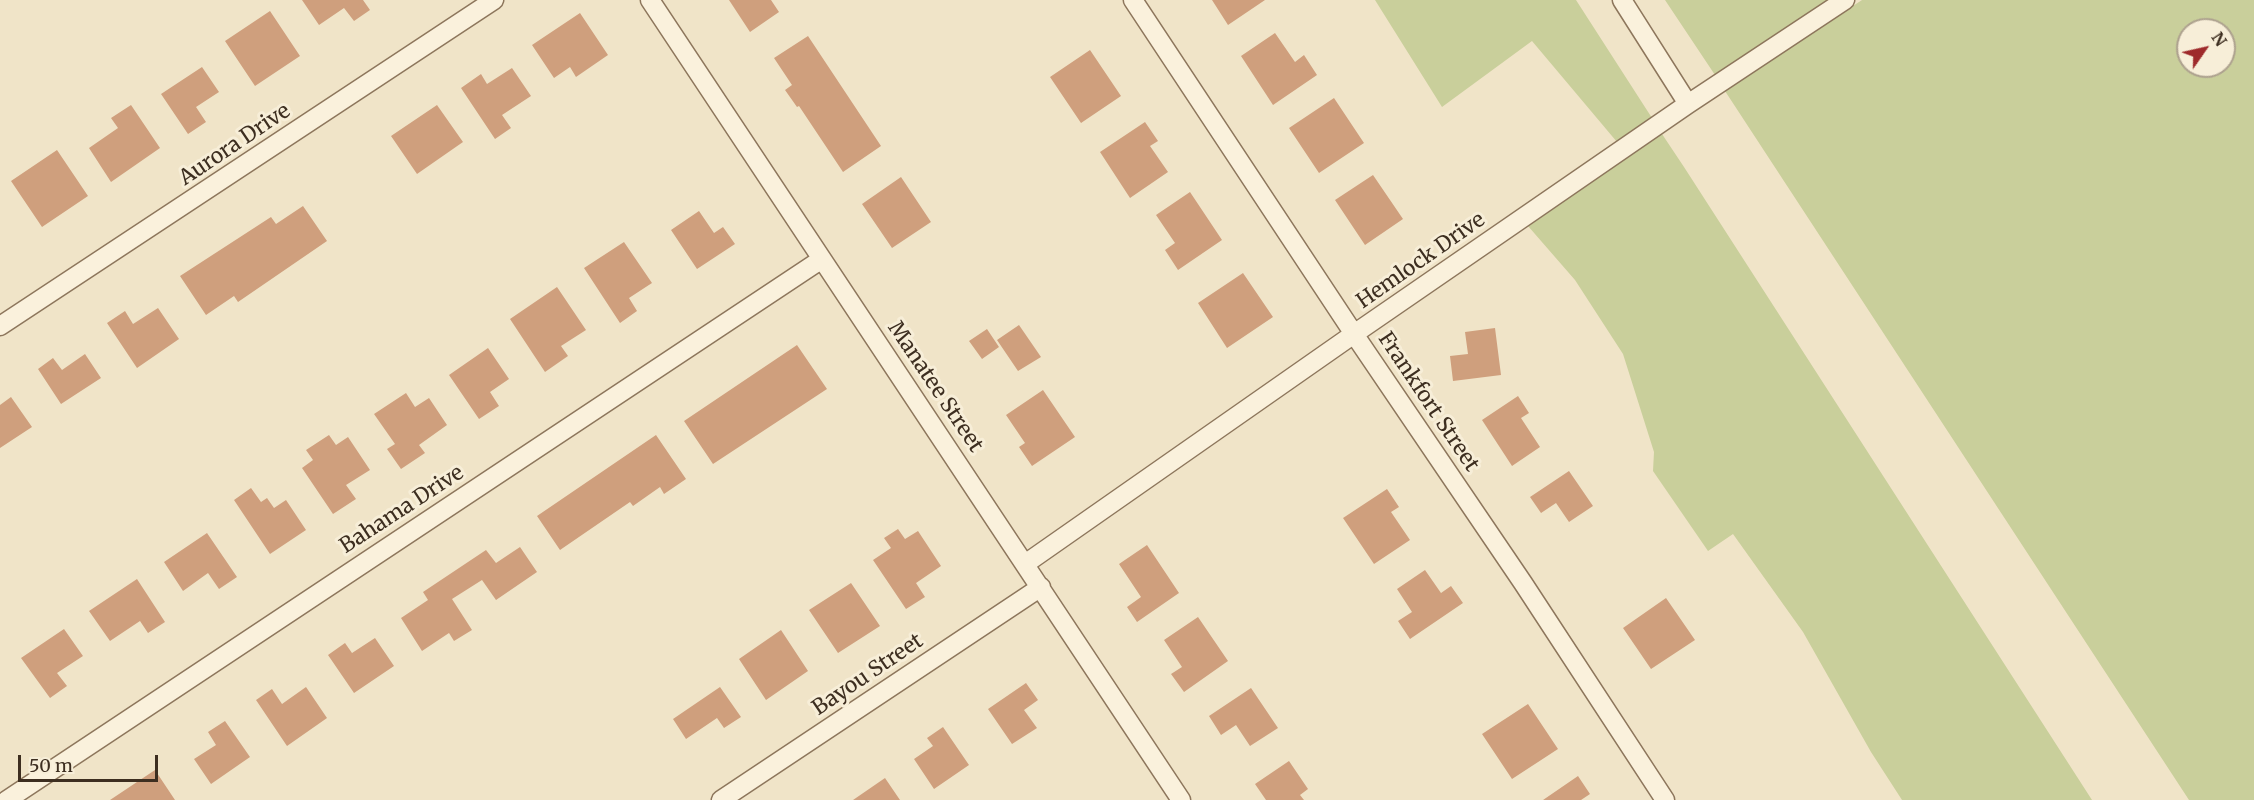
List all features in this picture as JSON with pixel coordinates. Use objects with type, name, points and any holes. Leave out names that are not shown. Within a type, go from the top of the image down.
[{"type":"street","name":"Aurora Drive","points":[[0,326],[494,0]]},
{"type":"street","name":"Manatee Street","points":[[650,0],[1181,800]]},
{"type":"street","name":"Frankfort Street","points":[[1133,0],[1354,334],[1523,582],[1665,800]]},
{"type":"street","points":[[1622,0],[1688,104]]},
{"type":"street","name":"Hemlock Drive","points":[[1025,564],[1688,104],[1845,0]]},
{"type":"street","name":"Bahama Drive","points":[[7,800],[822,259]]},
{"type":"street","name":"Bayou Street","points":[[721,800],[1041,586]]},
{"type":"green space","points":[[1375,0],[1576,0],[1652,118],[1617,142],[1532,41],[1442,107]]},
{"type":"green space","points":[[1665,0],[1828,0],[1715,75]]},
{"type":"green space","points":[[1862,0],[2254,0],[2254,800],[2189,800],[1725,91]]},
{"type":"green space","points":[[1662,134],[2092,800],[1902,800],[1871,752],[1803,632],[1733,534],[1708,551],[1653,471],[1654,452],[1623,354],[1575,280],[1528,226]]},
{"type":"building","points":[[302,0],[363,0],[370,10],[354,21],[344,8],[319,25]]},
{"type":"building","points":[[729,0],[771,0],[779,12],[750,32]]},
{"type":"building","points":[[1212,0],[1265,0],[1228,25]]},
{"type":"building","points":[[270,11],[300,56],[255,86],[225,41]]},
{"type":"building","points":[[580,13],[608,55],[576,77],[570,67],[554,78],[532,45]]},
{"type":"building","points":[[1275,33],[1295,62],[1304,55],[1317,75],[1273,105],[1241,56]]},
{"type":"building","points":[[808,36],[881,146],[843,172],[799,106],[797,107],[785,90],[792,85],[774,58]]},
{"type":"building","points":[[1090,50],[1121,96],[1081,123],[1050,77]]},
{"type":"building","points":[[202,67],[219,92],[196,107],[206,122],[188,134],[161,94]]},
{"type":"building","points":[[512,68],[531,96],[502,115],[511,128],[495,139],[461,88],[481,74],[487,84]]},
{"type":"building","points":[[1334,98],[1364,143],[1319,173],[1289,128]]},
{"type":"building","points":[[131,105],[160,148],[111,182],[89,148],[118,128],[111,118]]},
{"type":"building","points":[[437,105],[463,142],[417,174],[391,136]]},
{"type":"building","points":[[1145,122],[1158,141],[1150,146],[1168,172],[1130,198],[1100,152]]},
{"type":"building","points":[[57,150],[88,196],[42,227],[11,181]]},
{"type":"building","points":[[1373,175],[1403,219],[1365,245],[1335,200]]},
{"type":"building","points":[[901,177],[931,222],[892,248],[862,204]]},
{"type":"building","points":[[1190,192],[1222,240],[1178,270],[1165,250],[1175,243],[1156,215]]},
{"type":"building","points":[[303,206],[327,241],[238,302],[234,296],[206,315],[180,276],[271,217],[276,224]]},
{"type":"building","points":[[699,211],[714,233],[723,227],[735,244],[697,269],[671,230]]},
{"type":"building","points":[[624,242],[652,283],[629,298],[637,311],[620,323],[584,268]]},
{"type":"building","points":[[1243,273],[1273,317],[1227,348],[1198,303]]},
{"type":"building","points":[[557,287],[586,330],[561,346],[568,356],[545,372],[510,319]]},
{"type":"building","points":[[158,308],[179,339],[137,368],[107,323],[125,311],[133,324]]},
{"type":"building","points":[[1019,325],[1041,357],[1018,371],[997,340]]},
{"type":"building","points":[[1495,328],[1501,375],[1453,381],[1450,356],[1468,354],[1465,332]]},
{"type":"building","points":[[987,329],[999,347],[982,359],[969,341]]},
{"type":"building","points":[[797,345],[827,389],[713,464],[684,421]]},
{"type":"building","points":[[488,348],[509,379],[490,392],[499,406],[479,419],[449,375]]},
{"type":"building","points":[[85,354],[101,378],[61,404],[38,369],[53,358],[62,370]]},
{"type":"building","points":[[1043,390],[1075,437],[1032,466],[1019,447],[1025,443],[1006,415]]},
{"type":"building","points":[[406,393],[415,407],[429,398],[447,425],[419,445],[425,453],[401,469],[387,449],[395,444],[374,414]]},
{"type":"building","points":[[1518,396],[1529,413],[1521,418],[1540,447],[1512,466],[1482,420]]},
{"type":"building","points":[[11,397],[32,427],[0,448],[0,405]]},
{"type":"building","points":[[329,435],[336,445],[348,437],[370,470],[346,485],[356,499],[333,514],[302,468],[313,460],[306,450]]},
{"type":"building","points":[[656,435],[686,479],[664,494],[660,487],[633,506],[630,502],[560,550],[537,516]]},
{"type":"building","points":[[1569,471],[1593,506],[1569,522],[1556,503],[1541,513],[1530,497]]},
{"type":"building","points":[[251,488],[261,502],[267,498],[274,508],[286,500],[306,530],[270,554],[234,500]]},
{"type":"building","points":[[1387,489],[1399,507],[1391,512],[1410,540],[1374,564],[1343,518]]},
{"type":"building","points":[[898,529],[905,539],[918,531],[941,566],[916,583],[925,597],[906,609],[873,560],[891,548],[884,538]]},
{"type":"building","points":[[207,533],[237,577],[219,589],[208,573],[183,591],[164,562]]},
{"type":"building","points":[[1147,545],[1179,593],[1137,622],[1127,607],[1141,597],[1119,564]]},
{"type":"building","points":[[520,547],[537,572],[496,600],[482,580],[452,599],[472,630],[454,641],[449,633],[422,651],[401,618],[428,600],[423,592],[486,550],[496,563]]},
{"type":"building","points":[[1425,570],[1441,593],[1451,586],[1463,603],[1410,639],[1398,621],[1412,612],[1397,589]]},
{"type":"building","points":[[137,579],[165,622],[148,633],[140,621],[110,641],[89,611]]},
{"type":"building","points":[[851,583],[880,626],[838,653],[809,610]]},
{"type":"building","points":[[1666,598],[1695,640],[1651,669],[1623,628]]},
{"type":"building","points":[[1198,617],[1228,661],[1184,692],[1171,674],[1182,667],[1164,640]]},
{"type":"building","points":[[64,629],[83,656],[57,673],[67,686],[50,698],[21,658]]},
{"type":"building","points":[[781,630],[808,671],[766,700],[739,659]]},
{"type":"building","points":[[375,638],[394,666],[354,693],[328,655],[345,643],[352,653]]},
{"type":"building","points":[[1026,683],[1038,700],[1024,710],[1037,728],[1012,744],[988,709]]},
{"type":"building","points":[[306,687],[327,718],[287,746],[256,700],[272,689],[282,704]]},
{"type":"building","points":[[720,687],[741,717],[724,728],[717,718],[686,739],[673,719]]},
{"type":"building","points":[[1251,688],[1278,728],[1250,746],[1236,725],[1221,735],[1209,716]]},
{"type":"building","points":[[1528,704],[1558,749],[1512,779],[1482,734]]},
{"type":"building","points":[[225,721],[250,757],[211,784],[194,759],[216,745],[208,732]]},
{"type":"building","points":[[943,727],[969,765],[934,789],[914,759],[933,746],[927,738]]},
{"type":"building","points":[[1289,761],[1308,789],[1300,795],[1304,800],[1266,800],[1255,784]]},
{"type":"building","points":[[155,770],[175,800],[110,800]]},
{"type":"building","points":[[1578,776],[1590,794],[1581,800],[1543,800]]},
{"type":"building","points":[[885,778],[900,800],[853,800]]}]
